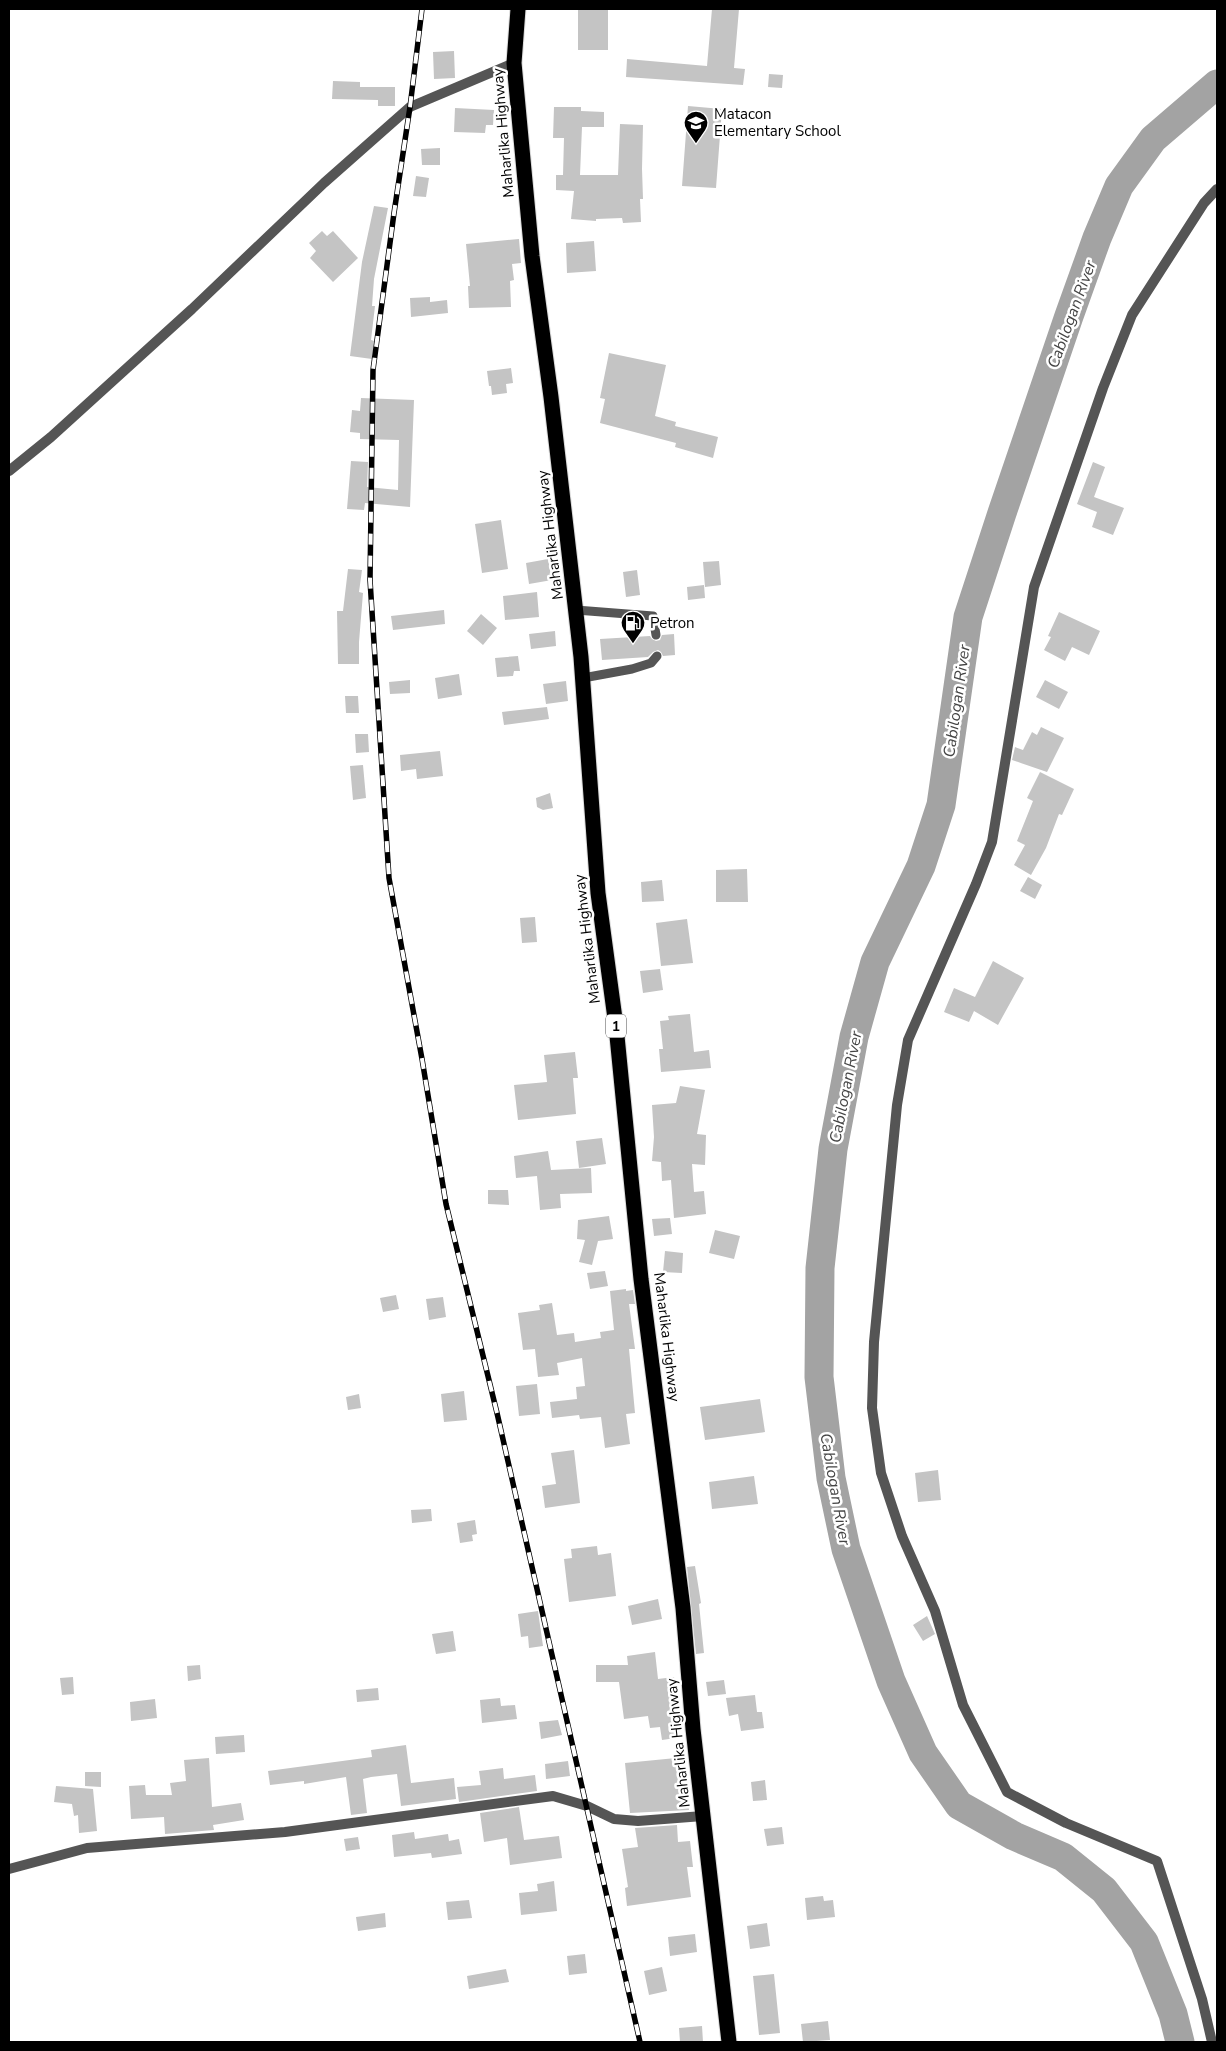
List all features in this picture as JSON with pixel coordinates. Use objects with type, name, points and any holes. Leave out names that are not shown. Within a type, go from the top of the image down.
[{"type":"highway","name":"Maharlika Highway","points":[[518,9],[514,63],[532,256],[552,397],[583,678],[598,894],[616,1026],[641,1279],[683,1608],[693,1729],[729,2042]]},
{"type":"street","points":[[9,471],[72,418],[192,309],[324,183],[410,107],[514,63]]},
{"type":"street","points":[[1212,2042],[1202,1999],[1157,1862],[1066,1823],[1007,1792],[963,1705],[935,1611],[902,1536],[881,1474],[872,1408],[874,1342],[886,1202],[897,1105],[908,1040],[976,884],[992,842],[1034,586],[1087,433],[1132,315],[1204,203],[1217,189]]},
{"type":"street","points":[[9,1869],[87,1848],[284,1832],[553,1796],[586,1806],[614,1819],[638,1821],[703,1816]]},
{"type":"lane","points":[[576,610],[653,616],[656,635]]},
{"type":"lane","points":[[583,678],[632,669],[651,663],[656,656]]},
{"type":"building","points":[[578,9],[608,9],[608,50],[578,50]]},
{"type":"building","points":[[712,9],[739,9],[734,68],[745,69],[743,85],[626,77],[627,59],[707,66]]},
{"type":"building","points":[[454,51],[455,78],[434,79],[433,52]]},
{"type":"building","points":[[769,74],[783,75],[782,88],[768,87]]},
{"type":"building","points":[[333,81],[360,82],[360,87],[395,87],[395,106],[378,106],[378,100],[332,99]]},
{"type":"building","points":[[688,106],[722,109],[716,188],[682,186]]},
{"type":"building","points":[[554,107],[581,107],[581,111],[604,112],[604,127],[582,127],[580,175],[618,175],[620,124],[643,125],[643,199],[640,199],[641,222],[623,223],[622,218],[596,219],[596,221],[571,219],[574,191],[556,190],[556,175],[563,175],[564,138],[553,138]]},
{"type":"building","points":[[455,108],[494,110],[493,125],[486,125],[485,133],[454,132]]},
{"type":"building","points":[[440,148],[440,165],[422,165],[421,149]]},
{"type":"building","points":[[416,176],[429,178],[426,197],[413,196]]},
{"type":"building","points":[[374,206],[388,208],[374,279],[372,306],[375,306],[371,340],[374,341],[372,359],[350,356],[362,262]]},
{"type":"building","points":[[322,231],[327,236],[333,231],[358,258],[333,282],[310,258],[316,251],[309,243]]},
{"type":"building","points":[[519,239],[521,263],[512,264],[514,280],[510,281],[511,307],[469,308],[468,286],[470,286],[466,244]]},
{"type":"building","points":[[594,241],[596,271],[567,273],[566,243]]},
{"type":"building","points":[[430,297],[430,302],[447,300],[448,313],[411,317],[410,298]]},
{"type":"building","points":[[609,353],[666,365],[655,416],[676,422],[675,426],[718,437],[713,458],[675,447],[676,443],[600,423],[605,399],[600,398]]},
{"type":"building","points":[[511,368],[513,383],[506,384],[507,393],[492,395],[487,371]]},
{"type":"building","points":[[361,398],[414,400],[410,507],[365,503],[364,510],[347,509],[351,461],[368,462],[367,487],[398,490],[399,440],[360,439],[360,433],[350,432],[352,410],[360,411]]},
{"type":"building","points":[[1093,462],[1105,467],[1094,497],[1124,508],[1113,535],[1092,527],[1097,512],[1077,504]]},
{"type":"building","points":[[501,520],[508,569],[482,573],[475,524]]},
{"type":"building","points":[[548,559],[552,580],[529,584],[526,563]]},
{"type":"building","points":[[719,561],[721,585],[705,587],[703,562]]},
{"type":"building","points":[[348,569],[362,570],[359,592],[363,593],[359,664],[338,664],[337,611],[343,611]]},
{"type":"building","points":[[637,570],[640,595],[626,597],[623,572]]},
{"type":"building","points":[[704,585],[705,598],[688,600],[687,587]]},
{"type":"building","points":[[537,592],[539,617],[505,620],[503,596]]},
{"type":"building","points":[[444,610],[445,624],[393,630],[391,616]]},
{"type":"building","points":[[1059,612],[1100,631],[1089,655],[1072,647],[1065,661],[1044,650],[1051,637],[1048,636]]},
{"type":"building","points":[[481,614],[497,628],[483,645],[467,631]]},
{"type":"building","points":[[555,631],[556,646],[531,649],[529,634]]},
{"type":"building","points":[[674,634],[675,655],[663,656],[658,650],[648,657],[602,660],[600,639],[650,636],[656,641],[660,640],[662,635]]},
{"type":"building","points":[[518,656],[520,671],[514,671],[513,676],[497,677],[495,658]]},
{"type":"building","points":[[459,674],[462,695],[438,699],[435,678]]},
{"type":"building","points":[[410,680],[410,693],[390,694],[389,682]]},
{"type":"building","points":[[1045,680],[1068,692],[1059,709],[1036,697]]},
{"type":"building","points":[[566,681],[568,701],[546,704],[543,684]]},
{"type":"building","points":[[345,696],[358,696],[359,713],[346,713]]},
{"type":"building","points":[[547,707],[549,719],[504,725],[502,712]]},
{"type":"building","points":[[1041,727],[1064,738],[1047,772],[1012,760],[1015,747],[1023,750],[1032,732],[1037,735]]},
{"type":"building","points":[[355,734],[368,734],[369,752],[356,753]]},
{"type":"building","points":[[440,751],[443,776],[417,779],[416,769],[401,771],[400,755]]},
{"type":"building","points":[[363,765],[366,798],[353,800],[350,766]]},
{"type":"building","points":[[1040,772],[1074,789],[1062,815],[1059,814],[1046,848],[1031,875],[1014,865],[1025,845],[1017,841],[1033,801],[1027,798]]},
{"type":"building","points":[[550,793],[553,808],[543,810],[537,807],[536,798]]},
{"type":"building","points":[[747,869],[748,902],[716,902],[716,870]]},
{"type":"building","points":[[1028,877],[1042,885],[1035,899],[1020,891]]},
{"type":"building","points":[[662,880],[664,901],[642,902],[641,882]]},
{"type":"building","points":[[535,917],[537,942],[522,943],[520,918]]},
{"type":"building","points":[[687,919],[693,963],[661,966],[656,923]]},
{"type":"building","points":[[993,961],[1024,978],[998,1025],[974,1011],[969,1022],[944,1012],[954,988],[975,997]]},
{"type":"building","points":[[660,969],[663,990],[643,993],[640,971]]},
{"type":"building","points":[[690,1014],[694,1052],[709,1050],[711,1068],[661,1072],[659,1049],[663,1049],[660,1021],[669,1020],[668,1016]]},
{"type":"building","points":[[575,1052],[578,1078],[573,1078],[576,1114],[518,1120],[514,1085],[547,1082],[544,1055]]},
{"type":"building","points":[[680,1086],[705,1090],[697,1134],[706,1135],[705,1165],[692,1164],[694,1192],[704,1191],[706,1214],[674,1218],[671,1180],[662,1181],[661,1162],[652,1161],[654,1137],[652,1105],[676,1103]]},
{"type":"building","points":[[602,1138],[606,1164],[579,1168],[576,1141]]},
{"type":"building","points":[[548,1151],[551,1170],[591,1168],[592,1193],[560,1194],[561,1208],[540,1210],[537,1176],[516,1178],[514,1156]]},
{"type":"building","points":[[488,1190],[508,1190],[509,1205],[488,1204]]},
{"type":"building","points":[[609,1216],[613,1239],[598,1241],[592,1265],[579,1262],[585,1240],[577,1239],[578,1220]]},
{"type":"building","points":[[670,1218],[672,1234],[654,1236],[652,1219]]},
{"type":"building","points":[[715,1230],[740,1236],[734,1259],[709,1253]]},
{"type":"building","points":[[665,1251],[683,1253],[682,1273],[663,1272]]},
{"type":"building","points":[[605,1271],[608,1286],[590,1289],[587,1273]]},
{"type":"building","points":[[626,1289],[626,1291],[633,1290],[635,1304],[629,1304],[635,1349],[629,1349],[635,1413],[626,1414],[630,1444],[605,1448],[601,1417],[580,1419],[579,1415],[552,1418],[550,1402],[577,1399],[576,1387],[585,1386],[582,1358],[557,1363],[559,1375],[538,1377],[535,1349],[523,1350],[518,1313],[540,1310],[539,1305],[552,1303],[557,1335],[574,1333],[575,1342],[601,1338],[600,1332],[614,1330],[610,1291]]},
{"type":"building","points":[[396,1295],[399,1309],[383,1312],[380,1298]]},
{"type":"building","points":[[443,1297],[446,1317],[429,1320],[426,1299]]},
{"type":"building","points":[[537,1384],[540,1414],[519,1416],[516,1386]]},
{"type":"building","points":[[464,1391],[467,1420],[444,1422],[441,1394]]},
{"type":"building","points":[[359,1394],[361,1408],[348,1410],[346,1397]]},
{"type":"building","points":[[760,1399],[765,1432],[705,1440],[700,1407]]},
{"type":"building","points":[[574,1450],[580,1503],[545,1508],[542,1486],[556,1484],[551,1453]]},
{"type":"building","points":[[938,1470],[941,1500],[918,1502],[915,1473]]},
{"type":"building","points":[[754,1476],[758,1504],[712,1509],[709,1482]]},
{"type":"building","points":[[431,1509],[432,1521],[412,1523],[411,1510]]},
{"type":"building","points":[[475,1520],[477,1534],[472,1535],[473,1541],[460,1543],[457,1523]]},
{"type":"building","points":[[597,1546],[598,1555],[611,1553],[616,1596],[569,1602],[564,1559],[572,1558],[571,1549]]},
{"type":"building","points":[[695,1566],[701,1603],[699,1604],[704,1653],[696,1654],[687,1567]]},
{"type":"building","points":[[658,1599],[662,1619],[632,1625],[628,1606]]},
{"type":"building","points":[[538,1611],[543,1646],[529,1648],[528,1636],[521,1637],[518,1614]]},
{"type":"building","points":[[927,1616],[935,1634],[923,1641],[913,1625]]},
{"type":"building","points":[[453,1631],[456,1651],[436,1654],[432,1634]]},
{"type":"building","points":[[655,1652],[658,1679],[674,1677],[678,1697],[670,1698],[676,1738],[662,1740],[660,1727],[650,1728],[648,1716],[624,1719],[619,1682],[596,1682],[596,1665],[628,1665],[627,1656]]},
{"type":"building","points":[[200,1665],[201,1679],[188,1681],[187,1666]]},
{"type":"building","points":[[73,1677],[74,1694],[62,1695],[60,1678]]},
{"type":"building","points":[[724,1680],[726,1694],[708,1696],[706,1682]]},
{"type":"building","points":[[378,1688],[379,1700],[357,1702],[356,1690]]},
{"type":"building","points":[[755,1695],[757,1712],[762,1712],[764,1728],[741,1731],[738,1714],[729,1716],[726,1698]]},
{"type":"building","points":[[500,1698],[501,1706],[515,1705],[517,1719],[482,1723],[480,1700]]},
{"type":"building","points":[[155,1699],[157,1718],[131,1721],[130,1702]]},
{"type":"building","points":[[558,1720],[562,1735],[541,1739],[539,1722]]},
{"type":"building","points":[[244,1735],[245,1752],[216,1754],[215,1737]]},
{"type":"building","points":[[406,1745],[411,1783],[454,1778],[456,1799],[401,1806],[397,1774],[371,1777],[363,1779],[367,1813],[351,1815],[346,1777],[304,1784],[304,1781],[270,1785],[268,1771],[372,1757],[371,1750]]},
{"type":"building","points":[[209,1758],[212,1807],[241,1803],[244,1820],[213,1825],[214,1830],[165,1834],[164,1817],[131,1819],[129,1786],[145,1785],[146,1795],[172,1795],[170,1783],[186,1781],[184,1760]]},
{"type":"building","points":[[676,1758],[679,1793],[686,1792],[689,1810],[630,1813],[625,1763]]},
{"type":"building","points":[[568,1761],[570,1776],[546,1779],[545,1764]]},
{"type":"building","points":[[503,1768],[504,1779],[535,1775],[537,1791],[459,1802],[457,1787],[481,1785],[479,1771]]},
{"type":"building","points":[[85,1772],[101,1772],[101,1787],[85,1786]]},
{"type":"building","points":[[765,1780],[767,1800],[753,1801],[751,1782]]},
{"type":"building","points":[[56,1786],[93,1789],[97,1831],[79,1833],[78,1815],[74,1816],[72,1804],[54,1802]]},
{"type":"building","points":[[519,1807],[524,1840],[559,1836],[562,1858],[510,1865],[507,1838],[484,1842],[480,1813]]},
{"type":"building","points":[[677,1825],[678,1842],[690,1841],[693,1867],[687,1867],[691,1897],[627,1906],[625,1888],[628,1887],[622,1849],[638,1847],[635,1828]]},
{"type":"building","points":[[782,1827],[784,1844],[767,1846],[764,1829]]},
{"type":"building","points":[[414,1832],[415,1839],[448,1834],[449,1841],[459,1839],[462,1854],[432,1858],[431,1853],[394,1857],[392,1835]]},
{"type":"building","points":[[358,1837],[360,1849],[346,1851],[344,1839]]},
{"type":"building","points":[[554,1881],[557,1911],[521,1915],[519,1893],[538,1891],[537,1884]]},
{"type":"building","points":[[823,1896],[824,1901],[833,1900],[835,1917],[807,1920],[805,1898]]},
{"type":"building","points":[[469,1900],[472,1918],[448,1920],[446,1902]]},
{"type":"building","points":[[385,1913],[386,1927],[358,1931],[356,1917]]},
{"type":"building","points":[[767,1923],[770,1946],[750,1949],[747,1926]]},
{"type":"building","points":[[695,1934],[697,1952],[670,1956],[668,1937]]},
{"type":"building","points":[[585,1954],[587,1973],[569,1975],[567,1956]]},
{"type":"building","points":[[662,1967],[667,1991],[649,1995],[644,1971]]},
{"type":"building","points":[[506,1969],[509,1982],[469,1989],[467,1976]]},
{"type":"building","points":[[774,1974],[780,2033],[759,2035],[753,1976]]},
{"type":"building","points":[[828,2021],[830,2040],[803,2042],[801,2024]]},
{"type":"building","points":[[702,2026],[703,2042],[680,2042],[679,2028]]},
{"type":"waterway","name":"Cabilogan River","points":[[1180,2042],[1173,2014],[1144,1942],[1104,1890],[1063,1857],[1014,1836],[959,1805],[923,1753],[891,1681],[846,1549],[831,1478],[819,1377],[820,1268],[833,1149],[854,1037],[875,962],[921,866],[941,805],[968,617],[1002,513],[1069,316],[1097,238],[1119,186],[1153,139],[1217,84]]},
{"type":"railway","points":[[422,9],[373,370],[370,580],[389,878],[446,1204],[497,1413],[640,2042]]},
{"type":"place","name":"Matacon Elementary School","points":[[696,144]]},
{"type":"place","name":"Petron","points":[[633,644]]}]
